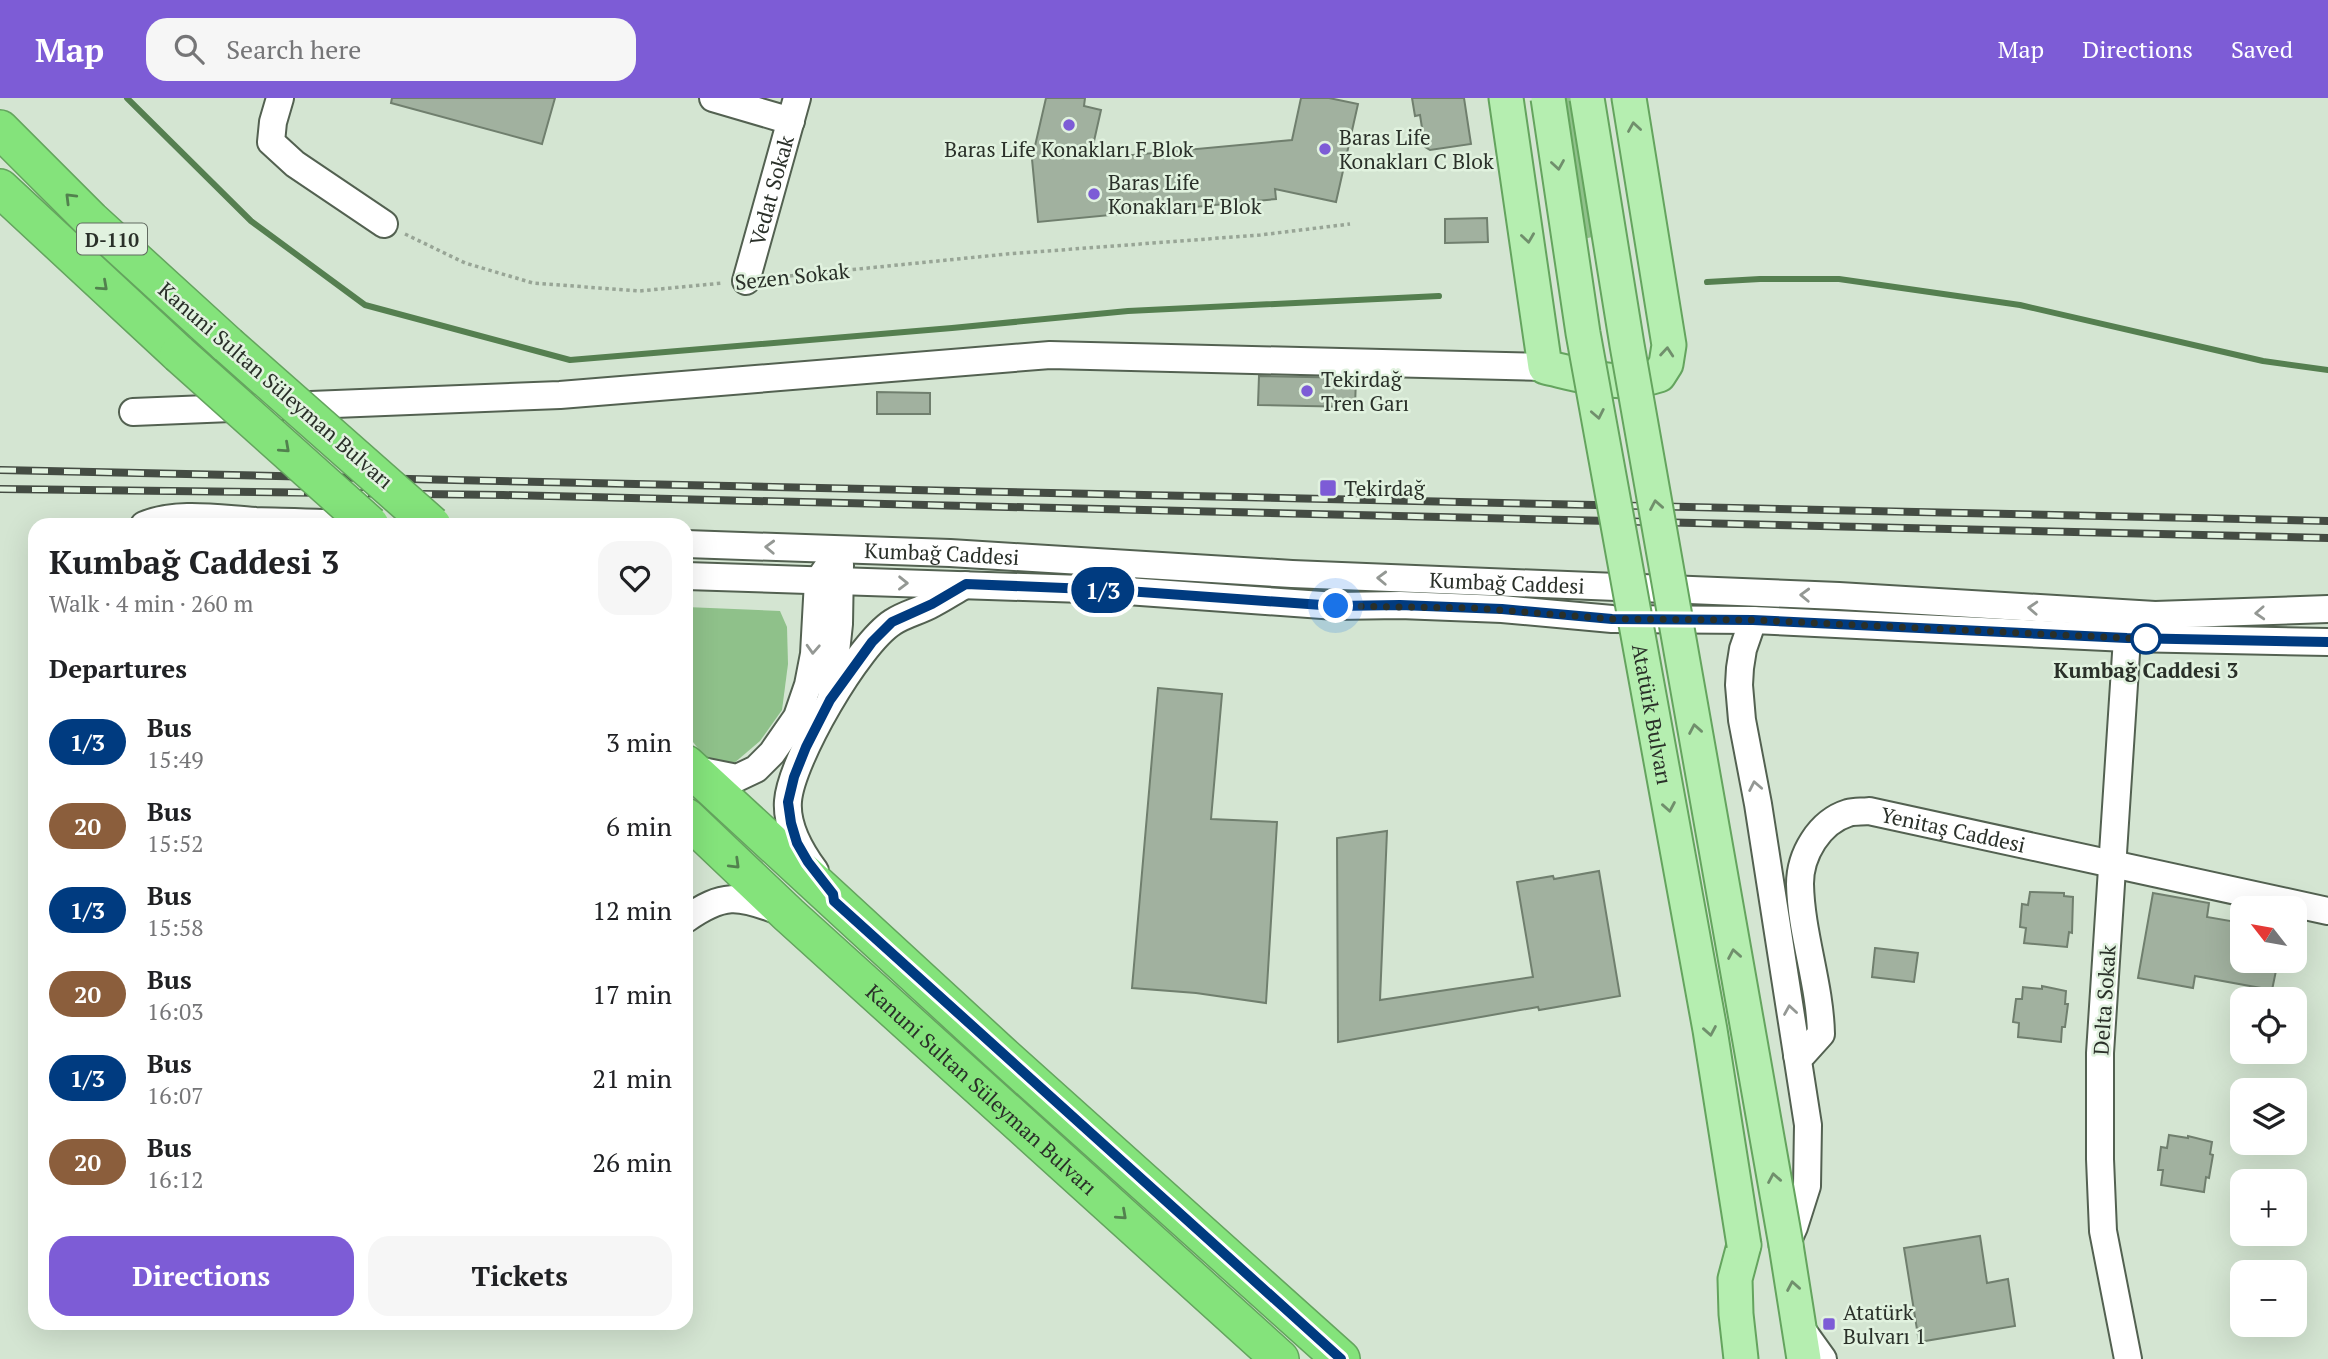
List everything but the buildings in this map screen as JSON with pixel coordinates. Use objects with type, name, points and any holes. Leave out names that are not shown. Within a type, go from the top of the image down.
[{"type":"highway","name":"Kanuni Sultan Süleyman Bulvarı","points":[[0,129],[91,220],[425,518]]},
{"type":"highway","name":"Kanuni Sultan Süleyman Bulvarı","points":[[0,188],[179,354],[362,518]]},
{"type":"highway","name":"Kanuni Sultan Süleyman Bulvarı","points":[[693,770],[1341,1359]]},
{"type":"highway","name":"Kanuni Sultan Süleyman Bulvarı","points":[[693,824],[789,915],[1280,1359]]},
{"type":"main road","points":[[1506,98],[1545,367],[1613,382],[1645,380],[1659,375],[1666,364],[1669,345],[1629,98]]},
{"type":"main road","name":"Atatürk Bulvarı","points":[[1548,98],[1583,333],[1710,1030],[1744,1245],[1758,1359]]},
{"type":"main road","name":"Atatürk Bulvarı","points":[[1587,98],[1627,345],[1802,1343]]},
{"type":"main road","points":[[1741,1359],[1735,1279],[1744,1245]]},
{"type":"street","points":[[280,98],[271,142],[295,164],[384,224]]},
{"type":"street","points":[[713,98],[794,109]]},
{"type":"street","name":"Vedat Sokak","points":[[746,281],[794,109]]},
{"type":"street","points":[[133,412],[560,395],[1050,355],[1545,367]]},
{"type":"street","name":"Kumbağ Caddesi","points":[[693,544],[989,555],[1306,575],[1839,596],[2155,615],[2328,610]]},
{"type":"street","points":[[693,767],[737,778],[756,769],[772,753],[797,717],[808,685],[829,581],[839,550]]},
{"type":"street","name":"Kumbağ Caddesi","points":[[693,576],[1113,590],[1336,606],[1400,605],[1502,609],[1612,619],[1753,620],[2127,638],[2328,642]]},
{"type":"street","points":[[829,581],[839,624],[830,700]]},
{"type":"street","points":[[834,901],[833,894],[797,843],[788,802],[806,747],[830,700],[872,642],[892,622],[932,604],[966,584]]},
{"type":"street","points":[[1753,620],[1742,649],[1740,696],[1808,1125],[1807,1186],[1786,1245]]},
{"type":"street","name":"Delta Sokak","points":[[2127,638],[2100,1053],[2099,1159],[2102,1231],[2128,1359]]},
{"type":"street","name":"Yenitaş Caddesi","points":[[1797,1055],[1803,1054],[1821,1034],[1800,883],[1805,857],[1814,838],[1836,818],[1850,812],[1869,811],[2328,911]]},
{"type":"street","points":[[693,914],[735,897],[789,915]]},
{"type":"street","points":[[1802,1343],[1823,1359]]},
{"type":"path","name":"Sezen Sokak","points":[[384,224],[465,263],[533,283],[639,291],[1007,254],[1260,235],[1350,224]]},
{"type":"green space","points":[[1562,98],[1571,98],[1592,237],[1584,239]]},
{"type":"green space","points":[[693,607],[780,611],[787,627],[788,664],[782,710],[760,741],[733,764],[707,760],[693,742]]},
{"type":"waterway","points":[[127,98],[251,221],[365,305],[570,360],[1128,311],[1439,296]]},
{"type":"waterway","points":[[1707,282],[1839,279],[2020,305],[2263,361],[2328,370]]},
{"type":"railway","points":[[0,470],[2328,521]]},
{"type":"railway","points":[[0,489],[503,495],[2328,538]]},
{"type":"bus line","name":"1/3","points":[[1341,1359],[834,901],[833,894],[808,862],[797,843],[791,823],[788,802],[794,777],[830,700],[872,642],[892,622],[932,604],[966,584],[1113,590],[1336,606],[1400,605],[1502,609],[1612,619],[1753,620],[2127,638],[2328,642]]},
{"type":"place","name":"Baras Life Konakları F Blok","points":[[1069,125]]},
{"type":"place","name":"Baras Life Konakları C Blok","points":[[1325,149]]},
{"type":"place","name":"Baras Life Konakları E Blok","points":[[1094,194]]},
{"type":"place","name":"Tekirdağ Tren Garı","points":[[1307,391]]},
{"type":"place","name":"Tekirdağ","points":[[1328,488]]},
{"type":"place","name":"Kumbağ Caddesi 3","points":[[2146,639]]},
{"type":"place","name":"Atatürk Bulvarı 1","points":[[1829,1324]]},
{"type":"route","points":[[1336,606],[1400,605],[1502,609],[1612,619],[1753,620],[2146,639]]}]
